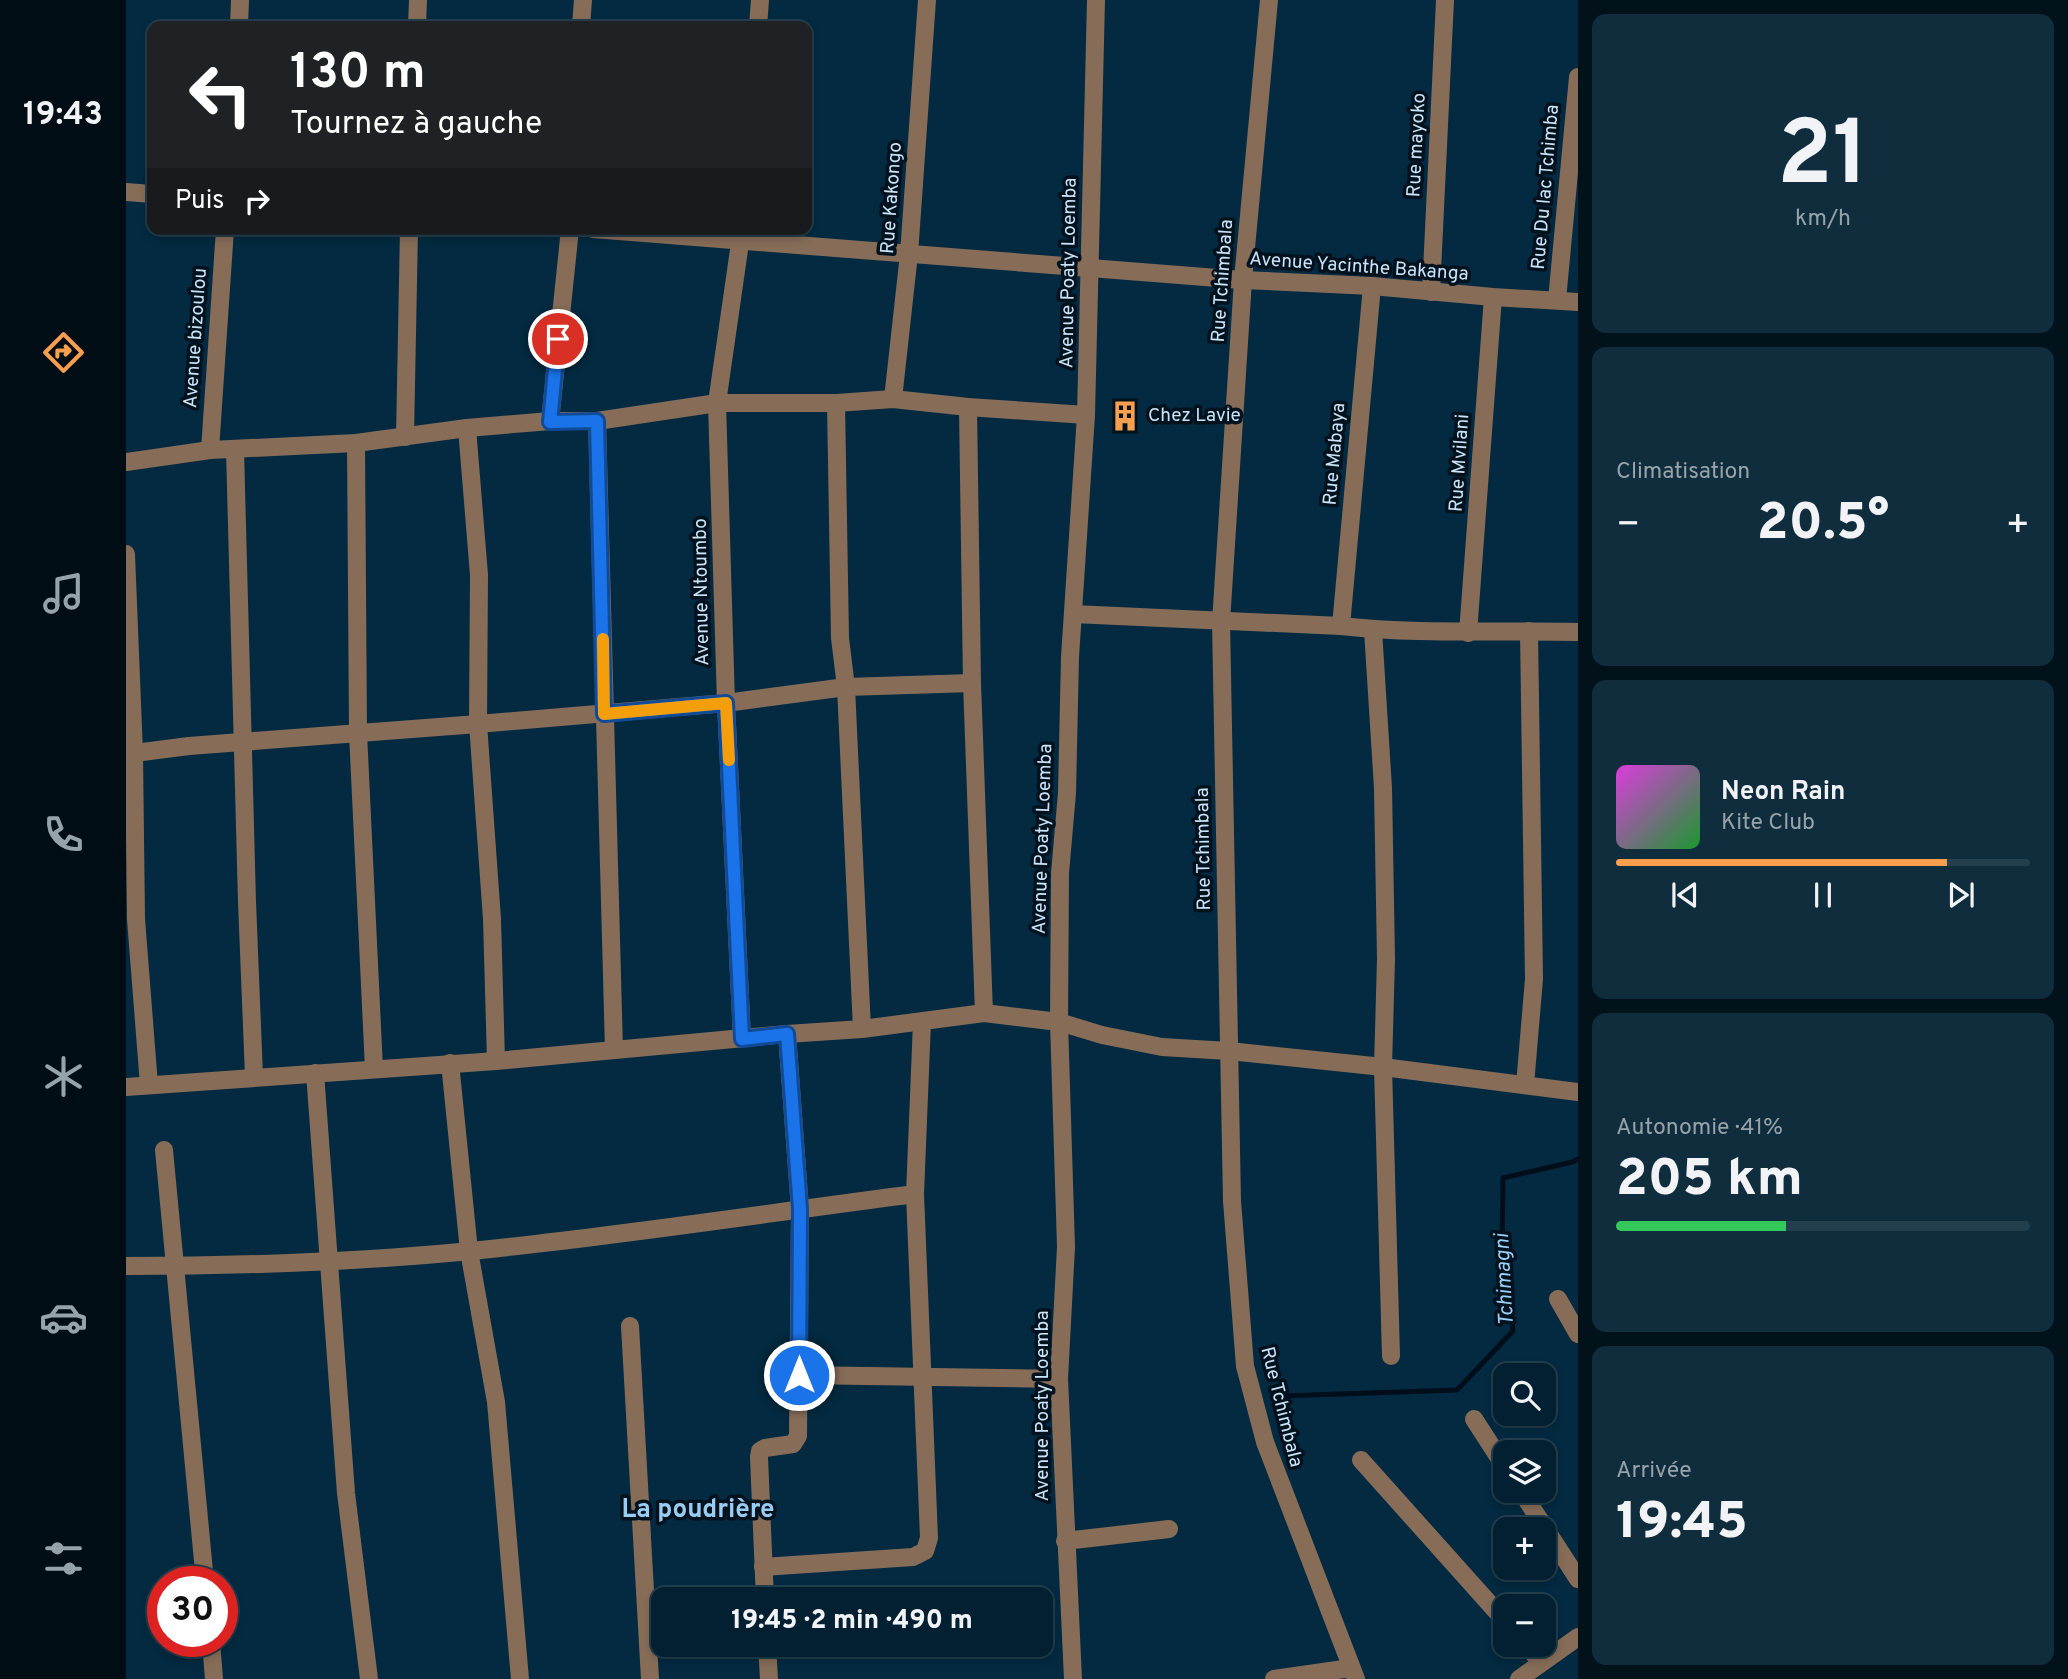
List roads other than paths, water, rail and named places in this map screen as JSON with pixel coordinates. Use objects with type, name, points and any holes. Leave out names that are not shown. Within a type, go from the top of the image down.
[{"type":"street","points":[[239,21],[240,0]]},
{"type":"street","points":[[417,21],[418,0]]},
{"type":"street","points":[[581,21],[583,0]]},
{"type":"street","points":[[758,21],[760,0]]},
{"type":"street","name":"Rue Kakongo","points":[[893,399],[909,254],[927,0]]},
{"type":"street","name":"Avenue Poaty Loemba","points":[[1073,1679],[1059,1379],[1066,1247],[1059,1022],[1061,855],[1067,793],[1073,614],[1086,415],[1096,0]]},
{"type":"street","name":"Rue Tchimbala","points":[[1269,0],[1243,280],[1221,622],[1232,1201],[1245,1366],[1270,1459],[1353,1673]]},
{"type":"street","name":"Rue mayoko","points":[[1431,292],[1446,0]]},
{"type":"street","name":"Rue Du lac Tchimba","points":[[1557,300],[1578,77]]},
{"type":"street","points":[[126,192],[147,194]]},
{"type":"street","name":"Avenue bizoulou","points":[[210,450],[225,235]]},
{"type":"street","points":[[405,437],[409,235]]},
{"type":"street","points":[[550,422],[569,235]]},
{"type":"street","name":"Avenue Yacinthe Bakanga","points":[[721,235],[909,254],[1578,302]]},
{"type":"street","name":"Avenue Ntoumbo","points":[[742,236],[717,403],[726,703],[742,1039]]},
{"type":"street","name":"Rue Mabaya","points":[[1341,626],[1372,286]]},
{"type":"street","name":"Rue Mvilani","points":[[1468,632],[1493,297]]},
{"type":"street","points":[[126,462],[210,450],[356,443],[467,428],[597,421],[717,403],[836,403],[893,399],[1086,415]]},
{"type":"street","points":[[836,403],[840,638],[846,687],[862,1029]]},
{"type":"street","points":[[968,407],[972,683],[984,1013]]},
{"type":"street","points":[[597,421],[614,1050]]},
{"type":"street","points":[[467,428],[479,575],[478,724],[492,919],[496,1061]]},
{"type":"street","points":[[356,443],[358,733],[374,1069]]},
{"type":"street","points":[[235,450],[254,1076]]},
{"type":"street","points":[[126,554],[136,919],[149,1085]]},
{"type":"street","points":[[1073,614],[1341,626],[1373,630],[1578,632]]},
{"type":"street","points":[[1373,630],[1384,828],[1386,959],[1383,1067],[1391,1356]]},
{"type":"street","points":[[1525,1085],[1534,979],[1529,631]]},
{"type":"street","points":[[130,754],[189,746],[726,703],[846,687],[972,683]]},
{"type":"street","points":[[126,1087],[496,1061],[862,1029],[984,1013],[1059,1022],[1102,1035],[1162,1047],[1383,1067],[1578,1092]]},
{"type":"street","points":[[763,1566],[914,1557],[925,1550],[929,1538],[920,1378],[915,1194],[922,1022]]},
{"type":"street","points":[[764,1587],[759,1457],[760,1451],[765,1448],[793,1444],[796,1441],[799,1375],[800,1209],[787,1034]]},
{"type":"street","points":[[450,1063],[469,1251],[496,1402],[520,1679]]},
{"type":"street","points":[[315,1073],[346,1493],[369,1679]]},
{"type":"street","points":[[164,1150],[203,1566]]},
{"type":"street","points":[[126,1266],[329,1260],[469,1251],[915,1194]]},
{"type":"street","points":[[1558,1299],[1578,1334]]},
{"type":"street","points":[[629,1326],[650,1679]]},
{"type":"street","points":[[799,1375],[1059,1379]]},
{"type":"street","points":[[1474,1419],[1493,1448]]},
{"type":"street","points":[[1361,1460],[1493,1608]]},
{"type":"street","points":[[1529,1503],[1578,1579]]},
{"type":"street","points":[[1065,1541],[1169,1529]]},
{"type":"street","points":[[1519,1679],[1578,1637]]},
{"type":"street","points":[[212,1657],[214,1679]]},
{"type":"street","points":[[768,1657],[769,1679]]},
{"type":"street","points":[[1537,1657],[1541,1662]]},
{"type":"street","points":[[1274,1679],[1353,1673]]},
{"type":"waterway","name":"Tchimagni","points":[[1282,1396],[1457,1390],[1513,1331],[1502,1247],[1503,1178],[1578,1159]]},
{"type":"place","name":"Chez Lavie","points":[[1125,416]]},
{"type":"district","name":"La poudrière","points":[[698,1510]]}]
